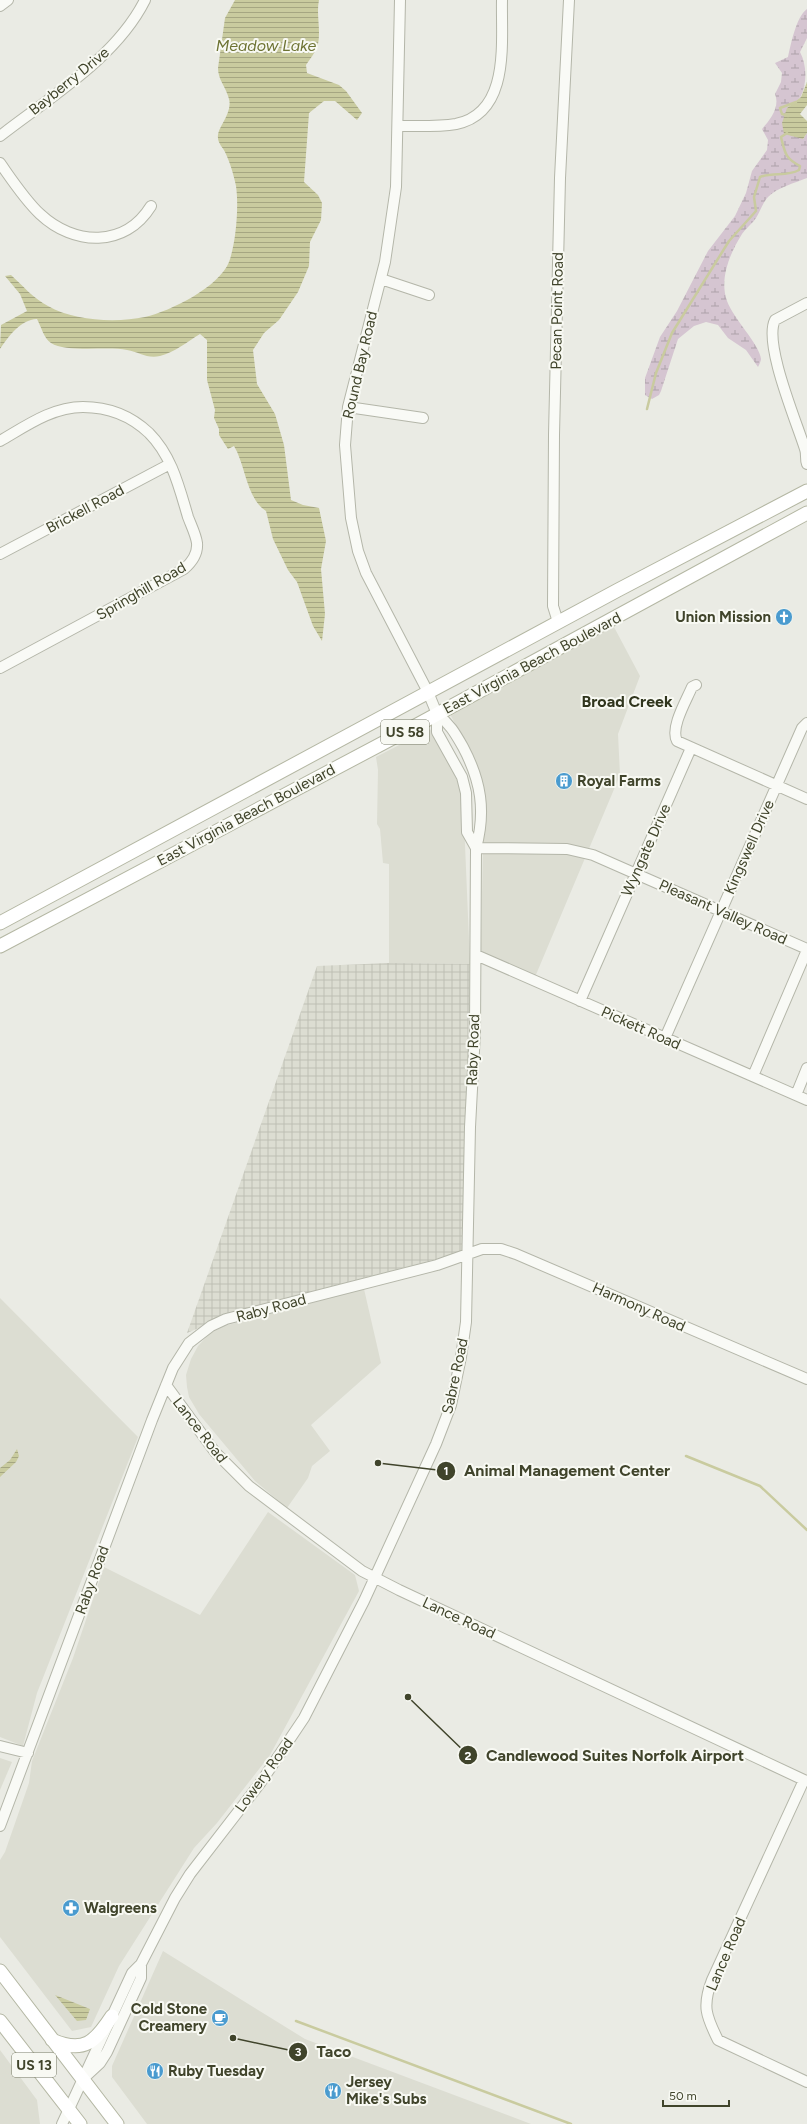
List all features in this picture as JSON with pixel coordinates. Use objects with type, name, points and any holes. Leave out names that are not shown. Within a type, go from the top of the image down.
[{"type":"main road","name":"East Virginia Beach Boulevard","points":[[0,923],[558,622],[807,491]]},
{"type":"main road","name":"East Virginia Beach Boulevard","points":[[0,946],[437,714],[807,513]]},
{"type":"main road","name":"US 13","points":[[0,1971],[117,2124]]},
{"type":"main road","points":[[52,2040],[63,2045],[82,2046],[88,2044],[102,2031],[112,2016]]},
{"type":"main road","name":"US 13","points":[[0,2021],[80,2124]]},
{"type":"street","points":[[0,6],[8,0]]},
{"type":"street","name":"Bayberry Drive","points":[[0,136],[90,66],[108,49],[134,19],[145,0]]},
{"type":"street","name":"Round Bay Road","points":[[400,0],[398,126],[394,213],[381,280],[348,407],[345,438],[352,528],[358,551],[376,594],[428,692],[437,714]]},
{"type":"street","points":[[398,126],[456,124],[468,120],[485,107],[495,92],[500,75],[502,0]]},
{"type":"street","name":"Pecan Point Road","points":[[558,622],[553,606],[554,435],[560,178],[569,0]]},
{"type":"street","points":[[0,163],[38,213],[49,222],[75,235],[96,238],[117,235],[137,224],[151,206]]},
{"type":"street","points":[[381,280],[429,295]]},
{"type":"street","points":[[807,303],[775,320],[772,332],[783,386],[806,451],[807,464]]},
{"type":"street","name":"Springhill Road","points":[[0,441],[44,416],[58,411],[83,407],[99,408],[125,416],[139,424],[159,445],[170,464],[197,543],[194,557],[190,564],[184,569],[0,668]]},
{"type":"street","points":[[348,407],[423,418]]},
{"type":"street","name":"Brickell Road","points":[[0,554],[170,464]]},
{"type":"street","points":[[696,685],[692,687],[674,731],[677,741],[807,799]]},
{"type":"street","name":"Raby Road","points":[[437,714],[437,732],[462,777],[466,793],[467,832],[476,848]]},
{"type":"street","name":"Raby Road","points":[[0,1826],[104,1545],[166,1385],[181,1352],[198,1334],[211,1326],[243,1314],[437,1265],[468,1254],[476,955],[476,848],[481,828],[478,782],[473,768],[449,724],[437,714]]},
{"type":"street","name":"Kingswell Drive","points":[[665,1038],[802,728],[807,723]]},
{"type":"street","name":"Wyngate Drive","points":[[580,1001],[690,748]]},
{"type":"street","name":"Pleasant Valley Road","points":[[476,848],[567,849],[583,852],[807,949]]},
{"type":"street","points":[[753,1076],[807,949]]},
{"type":"street","name":"Pickett Road","points":[[476,955],[807,1100]]},
{"type":"street","points":[[796,1095],[807,1068]]},
{"type":"street","name":"Harmony Road","points":[[468,1254],[492,1248],[516,1254],[807,1379]]},
{"type":"street","name":"Sabre Road","points":[[375,1578],[436,1444],[451,1405],[461,1357],[466,1322],[468,1254]]},
{"type":"street","name":"Lance Road","points":[[166,1385],[215,1452],[249,1486],[362,1571],[805,1781],[712,1980],[705,2011],[718,2040],[807,2082]]},
{"type":"street","name":"Lowery Road","points":[[62,2124],[132,1973],[140,1964],[175,1898],[190,1874],[261,1782],[304,1718],[375,1578]]},
{"type":"street","points":[[0,1746],[28,1753]]},
{"type":"street","name":"Lowery Road","points":[[82,2080],[100,2063],[107,2052],[141,1978],[140,1964]]},
{"type":"shaded area","points":[[614,627],[640,676],[618,734],[620,775],[535,977],[481,951],[483,843],[479,771],[449,712]]},
{"type":"shaded area","points":[[430,729],[456,769],[463,797],[470,964],[389,963],[389,864],[383,863],[380,829],[377,824],[378,770],[376,757]]},
{"type":"shaded area","points":[[389,963],[470,964],[464,1252],[247,1308],[187,1333],[317,966]]},
{"type":"shaded area","points":[[364,1289],[381,1363],[311,1425],[330,1451],[312,1466],[308,1478],[287,1508],[255,1481],[199,1414],[189,1397],[187,1387],[186,1375],[191,1359],[198,1346],[210,1333],[224,1326]]},
{"type":"shaded area","points":[[0,1298],[138,1437],[37,1693],[23,1746],[0,1737]]},
{"type":"shaded area","points":[[268,1512],[355,1575],[359,1591],[270,1755],[217,1823],[194,1848],[119,1966],[91,2027],[72,2031],[0,1937],[0,1860],[5,1852],[29,1783],[32,1761],[73,1658],[104,1567],[200,1615]]},
{"type":"shaded area","points":[[0,1758],[12,1762],[0,1790]]},
{"type":"shaded area","points":[[163,1951],[305,2039],[531,2124],[147,2124],[112,2077],[112,2066]]},
{"type":"shaded area","points":[[0,2050],[37,2100],[40,2124],[0,2124]]},
{"type":"green space","points":[[807,9],[807,38],[800,52],[805,68],[803,91],[800,98],[787,108],[803,139],[807,133],[807,178],[782,188],[766,199],[756,218],[744,232],[733,249],[725,275],[724,284],[727,301],[730,308],[756,346],[761,359],[760,363],[758,367],[746,350],[728,338],[718,325],[706,322],[694,326],[678,339],[661,391],[659,395],[652,399],[645,395],[645,378],[660,337],[677,311],[708,251],[735,216],[746,193],[752,171],[767,150],[768,140],[762,129],[774,113],[776,104],[775,94],[781,82],[782,73],[775,63],[788,57],[797,24]]},
{"type":"water","name":"Meadow Lake","points":[[235,0],[319,0],[318,44],[306,65],[307,73],[339,85],[346,91],[362,113],[357,120],[335,101],[324,101],[309,113],[304,182],[318,195],[322,203],[321,220],[310,242],[309,266],[298,292],[279,320],[264,333],[253,350],[257,384],[275,414],[284,445],[291,500],[303,505],[319,508],[326,541],[321,569],[325,614],[322,641],[313,626],[297,582],[288,570],[273,539],[266,511],[259,505],[250,490],[234,446],[228,449],[219,435],[219,429],[214,418],[215,410],[207,380],[207,340],[200,334],[171,352],[155,357],[119,349],[67,348],[51,343],[37,319],[25,322],[20,326],[11,334],[0,349],[1,325],[27,311],[20,294],[5,276],[11,275],[38,300],[58,311],[82,318],[121,320],[145,317],[180,304],[205,289],[224,271],[229,262],[233,245],[236,224],[237,194],[233,173],[227,156],[218,140],[219,130],[227,115],[230,105],[228,95],[219,76],[218,68],[225,18]]},
{"type":"water","points":[[807,82],[807,105],[800,114],[807,121],[807,133],[803,139],[784,134],[782,123],[787,108],[801,97]]},
{"type":"water","points":[[17,1449],[19,1456],[16,1462],[0,1477],[0,1468],[10,1460]]},
{"type":"water","points":[[55,1995],[90,2009],[86,2020],[77,2021]]},
{"type":"waterway","points":[[788,116],[782,114],[780,108],[796,102]]},
{"type":"waterway","points":[[647,409],[656,373],[672,333],[729,241],[756,211],[754,197],[760,177],[790,173],[799,170],[800,166],[788,158],[785,151],[781,137],[787,133]]},
{"type":"waterway","points":[[686,1456],[760,1486],[807,1530]]},
{"type":"waterway","points":[[296,2021],[571,2124]]},
{"type":"place","name":"Union Mission","points":[[784,617]]},
{"type":"place","name":"Royal Farms","points":[[564,781]]},
{"type":"place","name":"Animal Management Center","points":[[378,1463]]},
{"type":"place","name":"Candlewood Suites Norfolk Airport","points":[[408,1697]]},
{"type":"place","name":"Walgreens","points":[[71,1908]]},
{"type":"place","name":"Cold Stone Creamery","points":[[220,2018]]},
{"type":"place","name":"Taco","points":[[233,2038]]},
{"type":"place","name":"Ruby Tuesday","points":[[155,2071]]},
{"type":"place","name":"Jersey Mike's Subs","points":[[333,2091]]},
{"type":"district","name":"Broad Creek","points":[[627,701]]}]
